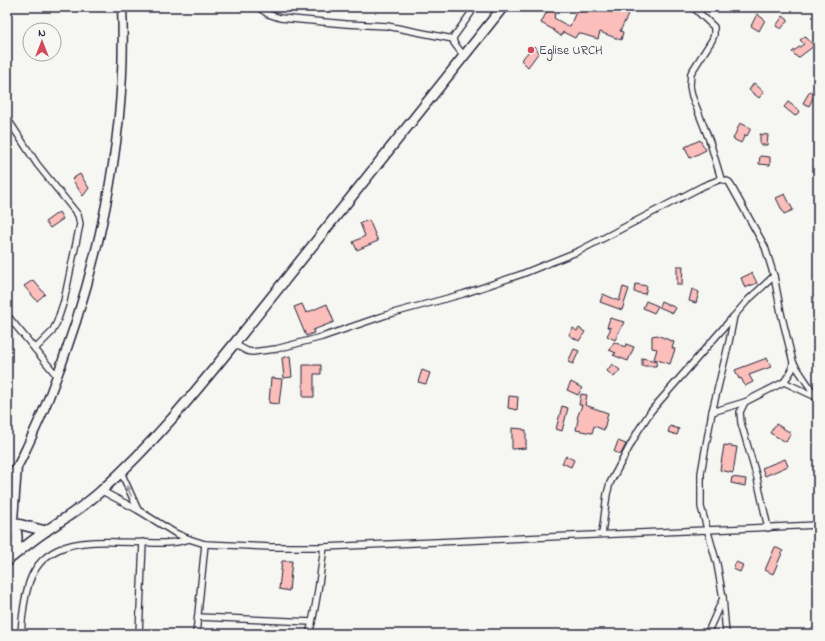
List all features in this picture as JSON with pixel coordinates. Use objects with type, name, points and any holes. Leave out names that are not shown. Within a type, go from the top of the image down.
[{"type":"main road","points":[[10,560],[16,549],[17,540],[17,531],[11,519],[17,467],[43,411],[57,376],[83,299],[107,200],[113,164],[121,84],[122,7]]},
{"type":"main road","points":[[10,560],[46,531],[85,505],[102,491],[198,388],[503,7]]},
{"type":"main road","points":[[7,476],[17,467]]},
{"type":"main road","points":[[11,519],[46,531]]},
{"type":"street","points":[[258,7],[268,14],[280,18],[386,26],[453,39],[464,56]]},
{"type":"street","points":[[453,39],[453,36],[471,13],[472,7]]},
{"type":"street","points":[[693,7],[714,27],[714,35],[712,40],[691,73],[690,86],[692,96],[710,142],[721,179]]},
{"type":"street","points":[[7,118],[36,164],[78,215],[80,220],[66,293],[57,322],[52,332],[36,349]]},
{"type":"street","points":[[234,344],[252,352],[276,349],[322,337],[386,315],[463,294],[580,251],[703,186],[721,179],[729,182],[765,246],[774,276],[793,362],[792,370],[784,382],[744,402],[712,412]]},
{"type":"street","points":[[602,534],[607,494],[610,483],[638,431],[651,411],[747,301],[774,276]]},
{"type":"street","points":[[7,315],[57,376]]},
{"type":"street","points":[[726,634],[723,598],[708,530],[701,507],[700,491],[701,473],[712,412],[734,316]]},
{"type":"street","points":[[793,362],[818,398]]},
{"type":"street","points":[[784,382],[818,398]]},
{"type":"street","points":[[744,402],[740,416],[750,458],[757,478],[768,528]]},
{"type":"street","points":[[121,472],[138,510]]},
{"type":"street","points":[[102,491],[189,540],[205,544],[271,547],[324,547],[768,528],[818,524]]},
{"type":"street","points":[[21,634],[29,582],[42,561],[51,553],[70,544],[90,542],[165,543],[189,540]]},
{"type":"street","points":[[139,634],[143,542]]},
{"type":"street","points":[[196,634],[205,544]]},
{"type":"street","points":[[309,634],[320,579],[324,547]]},
{"type":"street","points":[[707,634],[723,598]]},
{"type":"street","points":[[198,617],[312,622]]},
{"type":"building","points":[[549,7],[557,7],[554,18],[568,26],[570,26],[578,7],[619,7],[618,10],[628,15],[620,31],[623,32],[621,40],[600,32],[598,39],[578,33],[575,38],[563,32],[561,36],[554,30],[541,23]]},
{"type":"building","points":[[757,14],[765,20],[759,31],[751,26]]},
{"type":"building","points":[[783,16],[788,20],[781,29],[776,26]]},
{"type":"building","points":[[805,36],[814,46],[798,58],[792,52],[804,44],[800,40]]},
{"type":"building","points":[[534,46],[539,52],[528,67],[521,60]]},
{"type":"building","points":[[754,83],[764,92],[759,98],[749,90]]},
{"type":"building","points":[[810,91],[815,94],[809,106],[803,103]]},
{"type":"building","points":[[788,102],[800,111],[795,116],[784,107]]},
{"type":"building","points":[[740,123],[751,128],[741,143],[733,139]]},
{"type":"building","points":[[760,134],[768,135],[767,145],[760,145]]},
{"type":"building","points":[[700,140],[706,150],[690,158],[685,147]]},
{"type":"building","points":[[760,156],[770,157],[770,165],[759,164]]},
{"type":"building","points":[[80,174],[89,188],[83,196],[72,179]]},
{"type":"building","points":[[785,194],[793,210],[784,214],[776,198]]},
{"type":"building","points":[[59,212],[63,219],[50,228],[45,222]]},
{"type":"building","points":[[369,220],[378,241],[357,250],[353,242],[365,236],[360,223]]},
{"type":"building","points":[[677,266],[683,266],[682,285],[677,285]]},
{"type":"building","points":[[752,273],[757,283],[745,288],[741,278]]},
{"type":"building","points":[[33,280],[45,294],[37,301],[24,286]]},
{"type":"building","points":[[635,284],[647,286],[645,294],[634,292]]},
{"type":"building","points":[[623,287],[629,289],[622,310],[600,302],[603,294],[619,301]]},
{"type":"building","points":[[692,289],[699,292],[696,303],[689,301]]},
{"type":"building","points":[[646,301],[658,306],[654,313],[643,308]]},
{"type":"building","points":[[661,301],[676,308],[673,313],[659,307]]},
{"type":"building","points":[[302,304],[306,313],[327,304],[334,322],[313,330],[314,333],[306,336],[294,307]]},
{"type":"building","points":[[610,318],[624,322],[615,340],[607,336],[611,328],[607,327]]},
{"type":"building","points":[[573,328],[577,331],[579,328],[585,332],[579,341],[569,335]]},
{"type":"building","points":[[657,335],[674,342],[672,348],[675,349],[670,364],[654,359],[657,349],[652,348],[652,336]]},
{"type":"building","points":[[614,342],[625,347],[626,344],[634,347],[628,361],[613,355],[616,353],[609,350]]},
{"type":"building","points":[[574,349],[579,351],[573,364],[568,362]]},
{"type":"building","points":[[290,356],[292,377],[284,378],[282,358]]},
{"type":"building","points":[[642,358],[657,361],[656,366],[642,366]]},
{"type":"building","points":[[767,358],[771,367],[749,375],[753,382],[745,386],[741,378],[739,379],[735,370]]},
{"type":"building","points":[[612,364],[620,370],[614,377],[607,371]]},
{"type":"building","points":[[303,365],[321,365],[321,374],[314,374],[314,397],[303,397]]},
{"type":"building","points":[[422,370],[430,373],[426,384],[418,382]]},
{"type":"building","points":[[271,378],[282,379],[279,404],[269,403]]},
{"type":"building","points":[[571,382],[582,388],[578,395],[567,390]]},
{"type":"building","points":[[581,394],[587,395],[585,405],[608,413],[604,430],[594,426],[592,433],[576,430],[577,418],[582,405],[579,405]]},
{"type":"building","points":[[509,396],[518,397],[517,410],[508,408]]},
{"type":"building","points":[[562,406],[568,408],[562,431],[556,429]]},
{"type":"building","points":[[776,424],[791,433],[786,442],[770,433]]},
{"type":"building","points":[[670,426],[679,429],[677,435],[668,432]]},
{"type":"building","points":[[512,428],[526,430],[526,448],[512,449]]},
{"type":"building","points":[[618,441],[626,444],[621,454],[614,452]]},
{"type":"building","points":[[724,445],[737,447],[733,473],[720,470]]},
{"type":"building","points":[[566,456],[574,460],[571,467],[562,463]]},
{"type":"building","points":[[785,459],[788,466],[765,476],[762,468]]},
{"type":"building","points":[[732,477],[746,479],[745,486],[731,483]]},
{"type":"building","points":[[775,547],[783,551],[773,574],[765,570]]},
{"type":"building","points":[[282,561],[292,561],[289,591],[279,589]]},
{"type":"building","points":[[736,562],[743,565],[740,572],[733,569]]},
{"type":"place","name":"Eglise URCH","points":[[531,50]]}]
